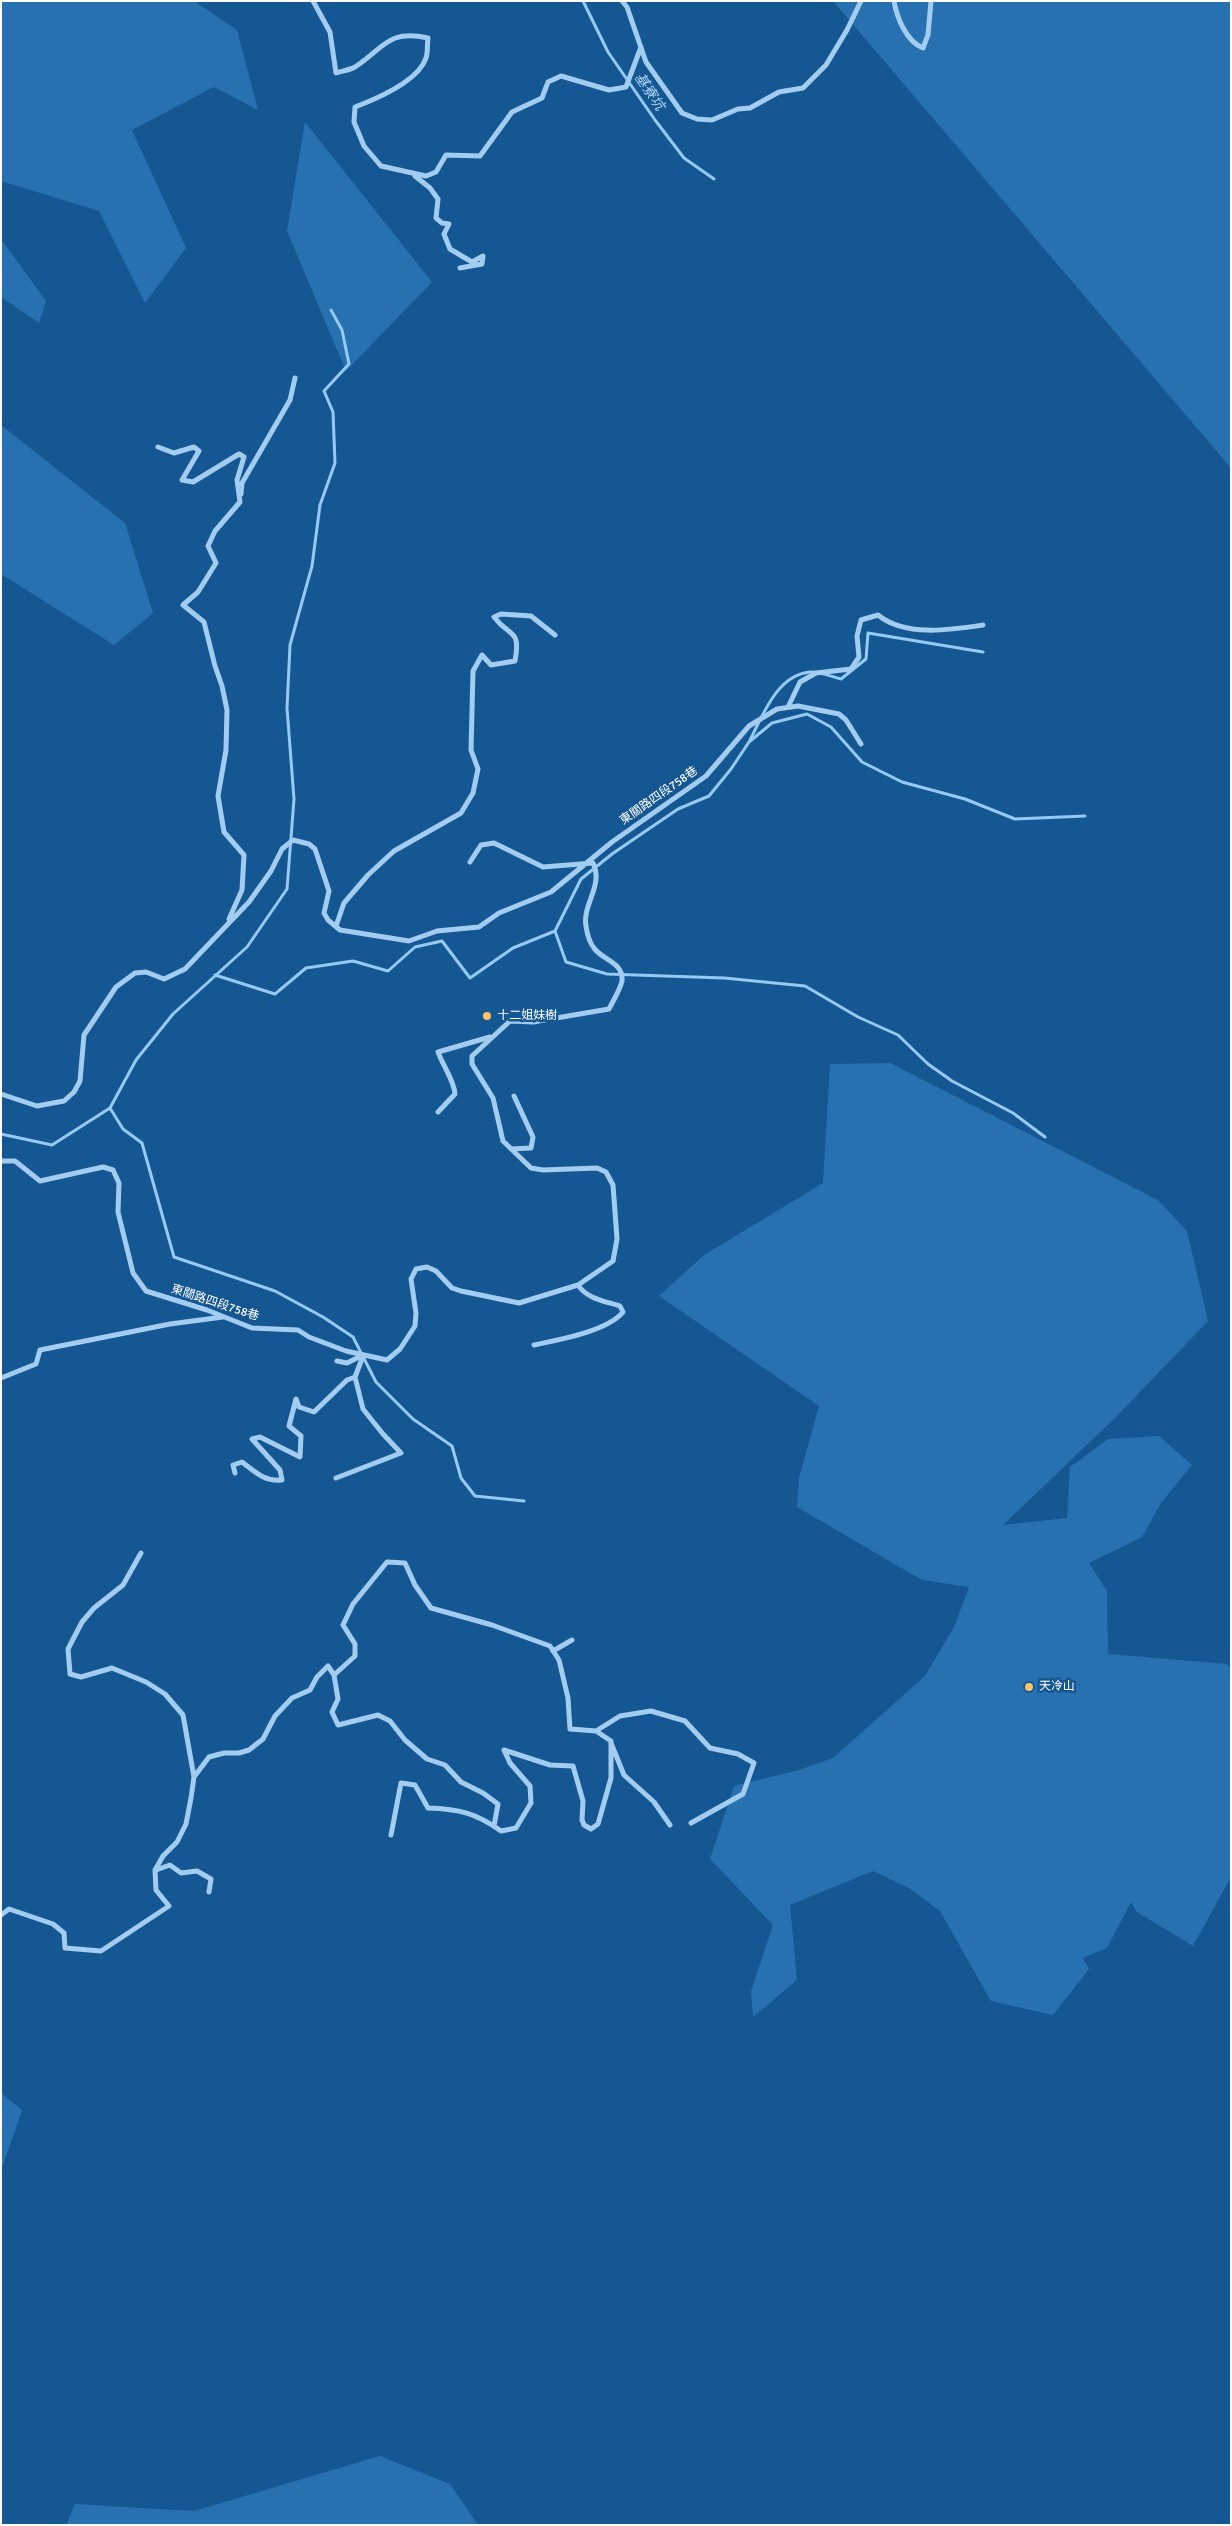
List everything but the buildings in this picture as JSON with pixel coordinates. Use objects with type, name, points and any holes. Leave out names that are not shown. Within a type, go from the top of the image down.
[{"type":"street","points":[[313,1],[330,32],[336,73],[354,68],[387,40],[412,35],[428,38],[426,59],[406,82],[386,94],[355,108],[354,122],[364,146],[381,166],[426,176],[436,172],[446,155],[480,156],[512,112],[542,98],[548,82],[561,76],[609,90],[626,87],[641,47]]},
{"type":"street","points":[[622,1],[627,7],[646,62],[682,113],[697,119],[712,120],[738,109],[750,108],[779,92],[803,88],[826,65],[847,30],[861,1]]},
{"type":"street","points":[[894,1],[896,15],[916,45],[923,48],[928,34],[931,1]]},
{"type":"street","points":[[413,174],[430,188],[438,199],[436,218],[442,223],[449,224],[444,234],[450,249],[472,262],[483,256],[482,264],[460,268]]},
{"type":"street","points":[[227,924],[242,890],[244,855],[224,832],[218,796],[226,750],[227,710],[204,622],[183,605],[198,592],[216,564],[208,546],[215,531],[240,502],[242,483],[290,400],[295,378]]},
{"type":"street","points":[[158,447],[174,453],[194,447],[199,451],[182,480],[193,482],[238,454],[244,457],[237,480],[240,502]]},
{"type":"street","points":[[1,1094],[37,1106],[64,1101],[74,1092],[80,1081],[84,1035],[116,987],[135,973],[146,972],[164,979],[185,969],[249,902],[284,847],[292,840],[309,844],[316,849],[328,891],[324,913],[328,920],[336,926],[344,903],[368,875],[394,851],[462,813],[473,793],[478,769],[471,750],[473,671],[482,655],[491,665],[514,661],[518,644],[512,631],[500,624],[494,616],[501,614],[531,616],[555,635]]},
{"type":"street","points":[[788,708],[800,682],[816,674],[852,669],[859,657],[857,636],[861,620],[878,614],[887,622],[937,631],[984,625]]},
{"type":"street","name":"東關路四段758巷","points":[[336,926],[340,930],[408,941],[437,931],[480,927],[499,913],[551,892],[586,863],[706,776],[749,726],[777,708],[798,706],[839,714],[846,720],[861,744]]},
{"type":"street","points":[[470,862],[480,845],[494,843],[543,867],[586,863]]},
{"type":"street","name":"東關路四段758巷","points":[[1,1161],[15,1161],[40,1181],[103,1166],[113,1170],[119,1183],[118,1212],[133,1273],[146,1291],[252,1328],[298,1330],[309,1337],[336,1348],[363,1355],[387,1360],[393,1357],[415,1326],[416,1313],[410,1280],[416,1268],[427,1267],[436,1271],[452,1288],[519,1303],[578,1285],[613,1262],[617,1239],[613,1185],[610,1178],[606,1172],[597,1168],[543,1170],[530,1168],[503,1142],[493,1098],[472,1064],[472,1056],[510,1020],[533,1022],[609,1009],[622,982],[621,974],[616,965],[601,956],[593,948],[589,938],[585,923],[598,873],[593,863],[586,863]]},
{"type":"street","points":[[438,1112],[455,1094],[454,1084],[444,1069],[438,1052],[493,1036]]},
{"type":"street","points":[[511,1149],[531,1148],[533,1137],[514,1096]]},
{"type":"street","points":[[534,1345],[598,1328],[618,1319],[623,1312],[620,1306],[594,1298],[582,1291],[578,1285]]},
{"type":"street","points":[[1,1378],[36,1364],[40,1350],[170,1324],[223,1317]]},
{"type":"street","points":[[337,1361],[347,1363],[363,1355]]},
{"type":"street","points":[[336,1478],[401,1452],[383,1434],[363,1409],[355,1376],[363,1355]]},
{"type":"street","points":[[236,1473],[233,1465],[242,1462],[260,1476],[273,1481],[282,1480],[280,1470],[252,1439],[260,1437],[300,1456],[301,1436],[289,1426],[296,1400],[299,1407],[314,1412],[347,1380],[355,1376]]},
{"type":"street","points":[[1,1914],[9,1909],[53,1924],[64,1933],[65,1948],[101,1952],[169,1906],[156,1890],[155,1870],[163,1856],[177,1842],[186,1824],[194,1777],[183,1715],[165,1694],[146,1682],[112,1668],[81,1677],[70,1674],[68,1649],[82,1622],[94,1608],[123,1585],[141,1552]]},
{"type":"street","points":[[334,1675],[341,1666],[355,1656],[355,1644],[343,1625],[353,1604],[387,1562],[405,1563],[431,1608],[492,1625],[550,1646],[559,1660],[568,1698],[570,1729],[596,1731],[611,1741],[624,1775],[654,1802],[670,1825]]},
{"type":"street","points":[[553,1651],[572,1640]]},
{"type":"street","points":[[194,1777],[209,1757],[224,1753],[240,1754],[250,1750],[263,1739],[275,1716],[292,1698],[310,1690],[317,1677],[328,1666],[334,1675],[338,1699],[332,1712],[338,1725],[378,1715],[390,1720],[405,1740],[427,1759],[445,1765],[460,1782],[483,1793],[498,1804],[494,1826]]},
{"type":"street","points":[[596,1731],[620,1716],[651,1711],[685,1721],[710,1748],[738,1754],[754,1763],[743,1794],[691,1823]]},
{"type":"street","points":[[391,1836],[401,1783],[415,1784],[428,1808],[458,1809],[482,1817],[501,1831],[516,1828],[531,1803],[530,1786],[510,1764],[504,1750],[550,1765],[572,1766],[582,1801],[584,1825],[591,1829],[598,1824],[611,1778],[611,1741]]},
{"type":"street","points":[[155,1870],[170,1864],[181,1873],[197,1871],[211,1879],[209,1892]]},
{"type":"shaded area","points":[[1,1],[194,1],[237,30],[258,110],[214,87],[132,130],[186,248],[145,303],[99,211],[1,181]]},
{"type":"shaded area","points":[[833,1],[1231,1],[1231,468]]},
{"type":"shaded area","points":[[305,122],[432,282],[346,371],[287,231]]},
{"type":"shaded area","points":[[1,239],[46,301],[39,323],[1,297]]},
{"type":"shaded area","points":[[1,425],[125,523],[153,613],[114,645],[1,574]]},
{"type":"shaded area","points":[[890,1063],[1158,1200],[1187,1231],[1208,1321],[1116,1417],[1003,1525],[1067,1518],[1070,1467],[1108,1439],[1159,1436],[1192,1465],[1161,1503],[1142,1537],[1089,1563],[1107,1591],[1108,1654],[1227,1664],[1231,1670],[1231,1877],[1193,1946],[1137,1912],[1131,1902],[1107,1948],[1083,1958],[1089,1969],[1053,2015],[991,2001],[940,1911],[909,1888],[873,1871],[790,1905],[797,1980],[753,2017],[751,1991],[773,1925],[710,1859],[734,1786],[799,1770],[833,1758],[925,1676],[954,1627],[969,1587],[922,1580],[797,1507],[799,1478],[819,1406],[659,1296],[704,1255],[823,1183],[830,1064]]},
{"type":"shaded area","points":[[1,2093],[22,2110],[1,2171]]},
{"type":"shaded area","points":[[380,2456],[450,2484],[478,2525],[66,2525],[75,2504],[194,2511]]},
{"type":"waterway","name":"基寮坑","points":[[583,1],[608,52],[655,120],[684,158],[714,179]]},
{"type":"waterway","points":[[1,1134],[52,1145],[110,1108],[136,1060],[173,1014],[247,947],[287,889],[294,799],[287,708],[290,645],[312,566],[320,505],[335,463],[333,412],[324,391],[349,364],[342,330],[331,310]]},
{"type":"waterway","points":[[750,740],[766,708],[780,688],[798,675],[810,672],[841,679],[866,659],[868,633],[983,652]]},
{"type":"waterway","points":[[555,931],[581,879],[612,854],[678,809],[709,796],[731,769],[749,742],[772,723],[807,714],[831,727],[862,762],[902,782],[965,799],[1015,819],[1085,816]]},
{"type":"waterway","points":[[215,975],[275,994],[306,968],[353,961],[388,971],[415,947],[442,941],[470,978],[513,948],[555,931],[566,962],[607,974],[724,978],[805,986],[858,1017],[898,1035],[928,1064],[952,1081],[1013,1113],[1045,1137]]},
{"type":"waterway","points":[[110,1108],[123,1129],[142,1143],[174,1257],[275,1291],[323,1317],[353,1337],[376,1382],[413,1419],[452,1446],[461,1478],[475,1496],[524,1501]]},
{"type":"place","name":"十二姐妹樹","points":[[487,1016]]},
{"type":"place","name":"天冷山","points":[[1029,1687]]}]
